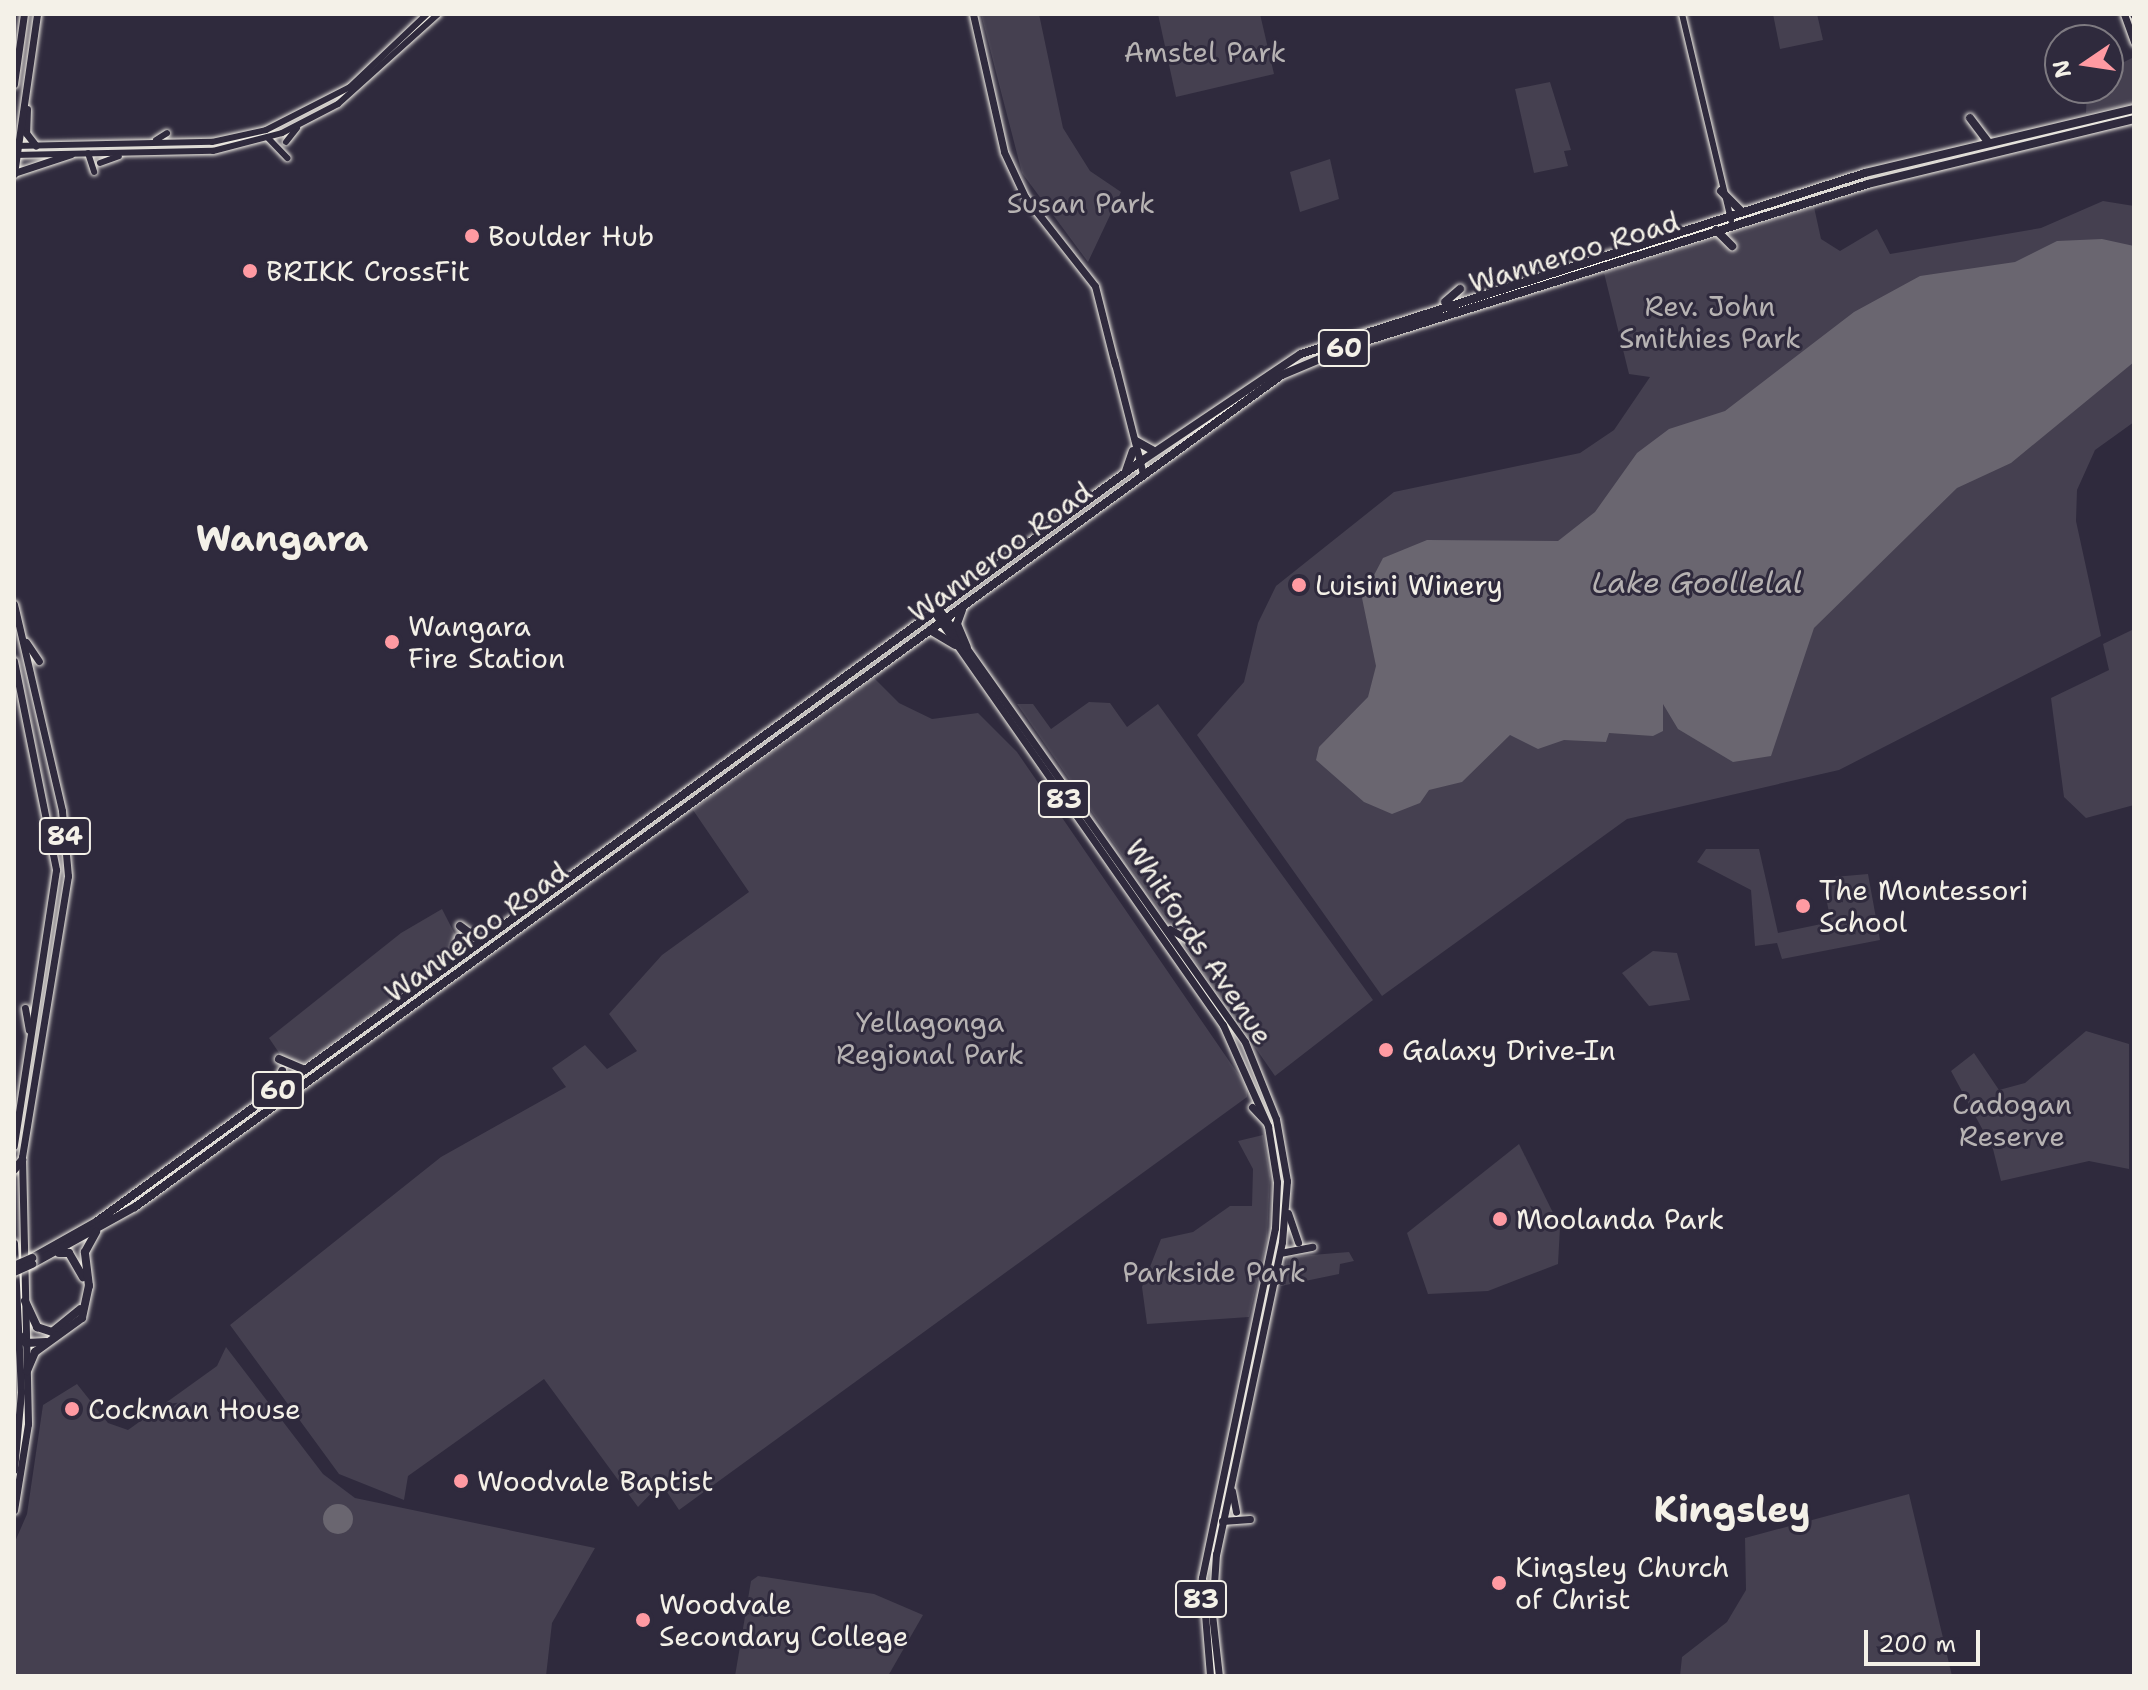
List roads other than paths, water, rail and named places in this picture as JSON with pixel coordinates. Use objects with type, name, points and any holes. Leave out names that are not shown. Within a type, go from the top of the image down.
[{"type":"highway","name":"Wanneroo Road","points":[[14,1272],[123,1202],[1156,451],[1301,354],[1442,305],[1782,198],[1975,144],[2134,109]]},
{"type":"highway","points":[[1970,118],[1988,142]]},
{"type":"highway","name":"Wanneroo Road","points":[[32,1261],[57,1253],[97,1232],[1259,390],[1321,357],[1716,230],[1914,170],[2134,119]]},
{"type":"highway","points":[[2080,122],[2103,126]]},
{"type":"highway","points":[[1914,170],[1975,144],[2036,140]]},
{"type":"highway","points":[[1721,191],[1741,211]]},
{"type":"highway","points":[[1782,198],[1791,208]]},
{"type":"highway","points":[[1716,230],[1732,246]]},
{"type":"highway","points":[[1442,305],[1460,289]]},
{"type":"highway","points":[[1136,441],[1156,451]]},
{"type":"highway","points":[[1124,475],[1133,451]]},
{"type":"highway","name":"83","points":[[967,647],[956,620],[968,603]]},
{"type":"highway","points":[[930,630],[955,645]]},
{"type":"highway","points":[[460,926],[480,941]]},
{"type":"highway","points":[[450,964],[459,938]]},
{"type":"highway","points":[[279,1059],[305,1070]]},
{"type":"highway","points":[[275,1092],[282,1071]]},
{"type":"highway","points":[[27,1371],[35,1352],[74,1329],[85,1312],[84,1258],[97,1232]]},
{"type":"highway","points":[[25,1301],[47,1332],[77,1316],[82,1273],[69,1253],[57,1253]]},
{"type":"highway","name":"60","points":[[14,1266],[32,1261]]},
{"type":"highway","points":[[18,1334],[26,1343],[51,1342]]},
{"type":"main road","points":[[14,84],[24,14]]},
{"type":"main road","points":[[14,173],[37,14]]},
{"type":"main road","points":[[16,146],[243,137],[305,114],[350,87],[427,14]]},
{"type":"main road","points":[[15,155],[213,151],[267,137],[299,125],[368,81],[438,14]]},
{"type":"main road","points":[[970,14],[1004,152],[1091,289],[1115,365],[1133,451],[1141,462]]},
{"type":"main road","points":[[1682,14],[1730,226]]},
{"type":"main road","points":[[2124,14],[2134,42]]},
{"type":"main road","points":[[31,55],[25,129],[36,146]]},
{"type":"main road","points":[[286,142],[299,125]]},
{"type":"main road","points":[[148,143],[167,133]]},
{"type":"main road","points":[[267,137],[287,158]]},
{"type":"main road","points":[[88,153],[94,172]]},
{"type":"main road","points":[[14,173],[19,165],[71,154]]},
{"type":"main road","points":[[100,163],[127,154]]},
{"type":"main road","points":[[1130,428],[1145,473]]},
{"type":"main road","name":"84","points":[[14,604],[62,811],[68,876],[18,1167],[27,1371],[26,1454],[14,1510]]},
{"type":"main road","name":"Whitfords Avenue","points":[[936,610],[955,645],[1223,1025],[1268,1126],[1277,1208],[1205,1555],[1209,1675]]},
{"type":"main road","name":"Whitfords Avenue","points":[[943,621],[967,647],[1162,923],[1260,1072],[1280,1135],[1286,1203],[1280,1253],[1222,1521],[1212,1600],[1219,1676]]},
{"type":"main road","points":[[20,630],[39,661]]},
{"type":"main road","name":"84","points":[[14,661],[56,870],[14,1146]]},
{"type":"main road","points":[[1162,923],[1189,940]]},
{"type":"main road","points":[[25,1008],[28,1060]]},
{"type":"main road","points":[[1252,1107],[1268,1126]]},
{"type":"main road","points":[[1286,1203],[1298,1242]]},
{"type":"main road","points":[[14,1243],[18,1334],[14,1470]]},
{"type":"main road","points":[[1280,1253],[1312,1247]]},
{"type":"main road","points":[[1232,1473],[1236,1512]]},
{"type":"main road","points":[[1222,1521],[1250,1519]]},
{"type":"water","name":"Lake Goollelal","points":[[2102,239],[2134,246],[2134,362],[2011,463],[1957,488],[1814,628],[1771,756],[1733,762],[1678,729],[1663,704],[1663,731],[1653,736],[1609,733],[1606,742],[1564,740],[1538,749],[1510,735],[1462,782],[1429,790],[1420,803],[1392,814],[1364,802],[1316,760],[1319,747],[1368,697],[1376,666],[1362,598],[1383,558],[1427,540],[1558,541],[1595,512],[1637,453],[1669,429],[1725,411],[1854,312],[1920,276],[2015,262],[2057,241]]},
{"type":"water","points":[[338,1504],[349,1508],[353,1519],[349,1530],[338,1534],[327,1530],[323,1519],[327,1508]]},
{"type":"place","name":"Boulder Hub","points":[[472,236]]},
{"type":"place","name":"BRIKK CrossFit","points":[[250,271]]},
{"type":"place","name":"Luisini Winery","points":[[1299,585]]},
{"type":"place","name":"Wangara Fire Station","points":[[392,642]]},
{"type":"place","name":"The Montessori School","points":[[1803,906]]},
{"type":"place","name":"Galaxy Drive-In","points":[[1386,1050]]},
{"type":"place","name":"Moolanda Park","points":[[1500,1219]]},
{"type":"place","name":"Cockman House","points":[[72,1409]]},
{"type":"place","name":"Woodvale Baptist","points":[[461,1481]]},
{"type":"place","name":"Kingsley Church of Christ","points":[[1499,1583]]},
{"type":"place","name":"Woodvale Secondary College","points":[[643,1620]]},
{"type":"district","name":"Wangara","points":[[282,539]]},
{"type":"district","name":"Kingsley","points":[[1732,1510]]},
{"type":"park label","name":"Amstel Park","points":[[1205,52]]},
{"type":"park label","name":"Susan Park","points":[[1081,203]]},
{"type":"park label","name":"Rev. John Smithies Park","points":[[1710,322]]},
{"type":"park label","name":"Yellagonga Regional Park","points":[[930,1038]]},
{"type":"park label","name":"Cadogan Reserve","points":[[2012,1120]]},
{"type":"park label","name":"Parkside Park","points":[[1214,1272]]}]
